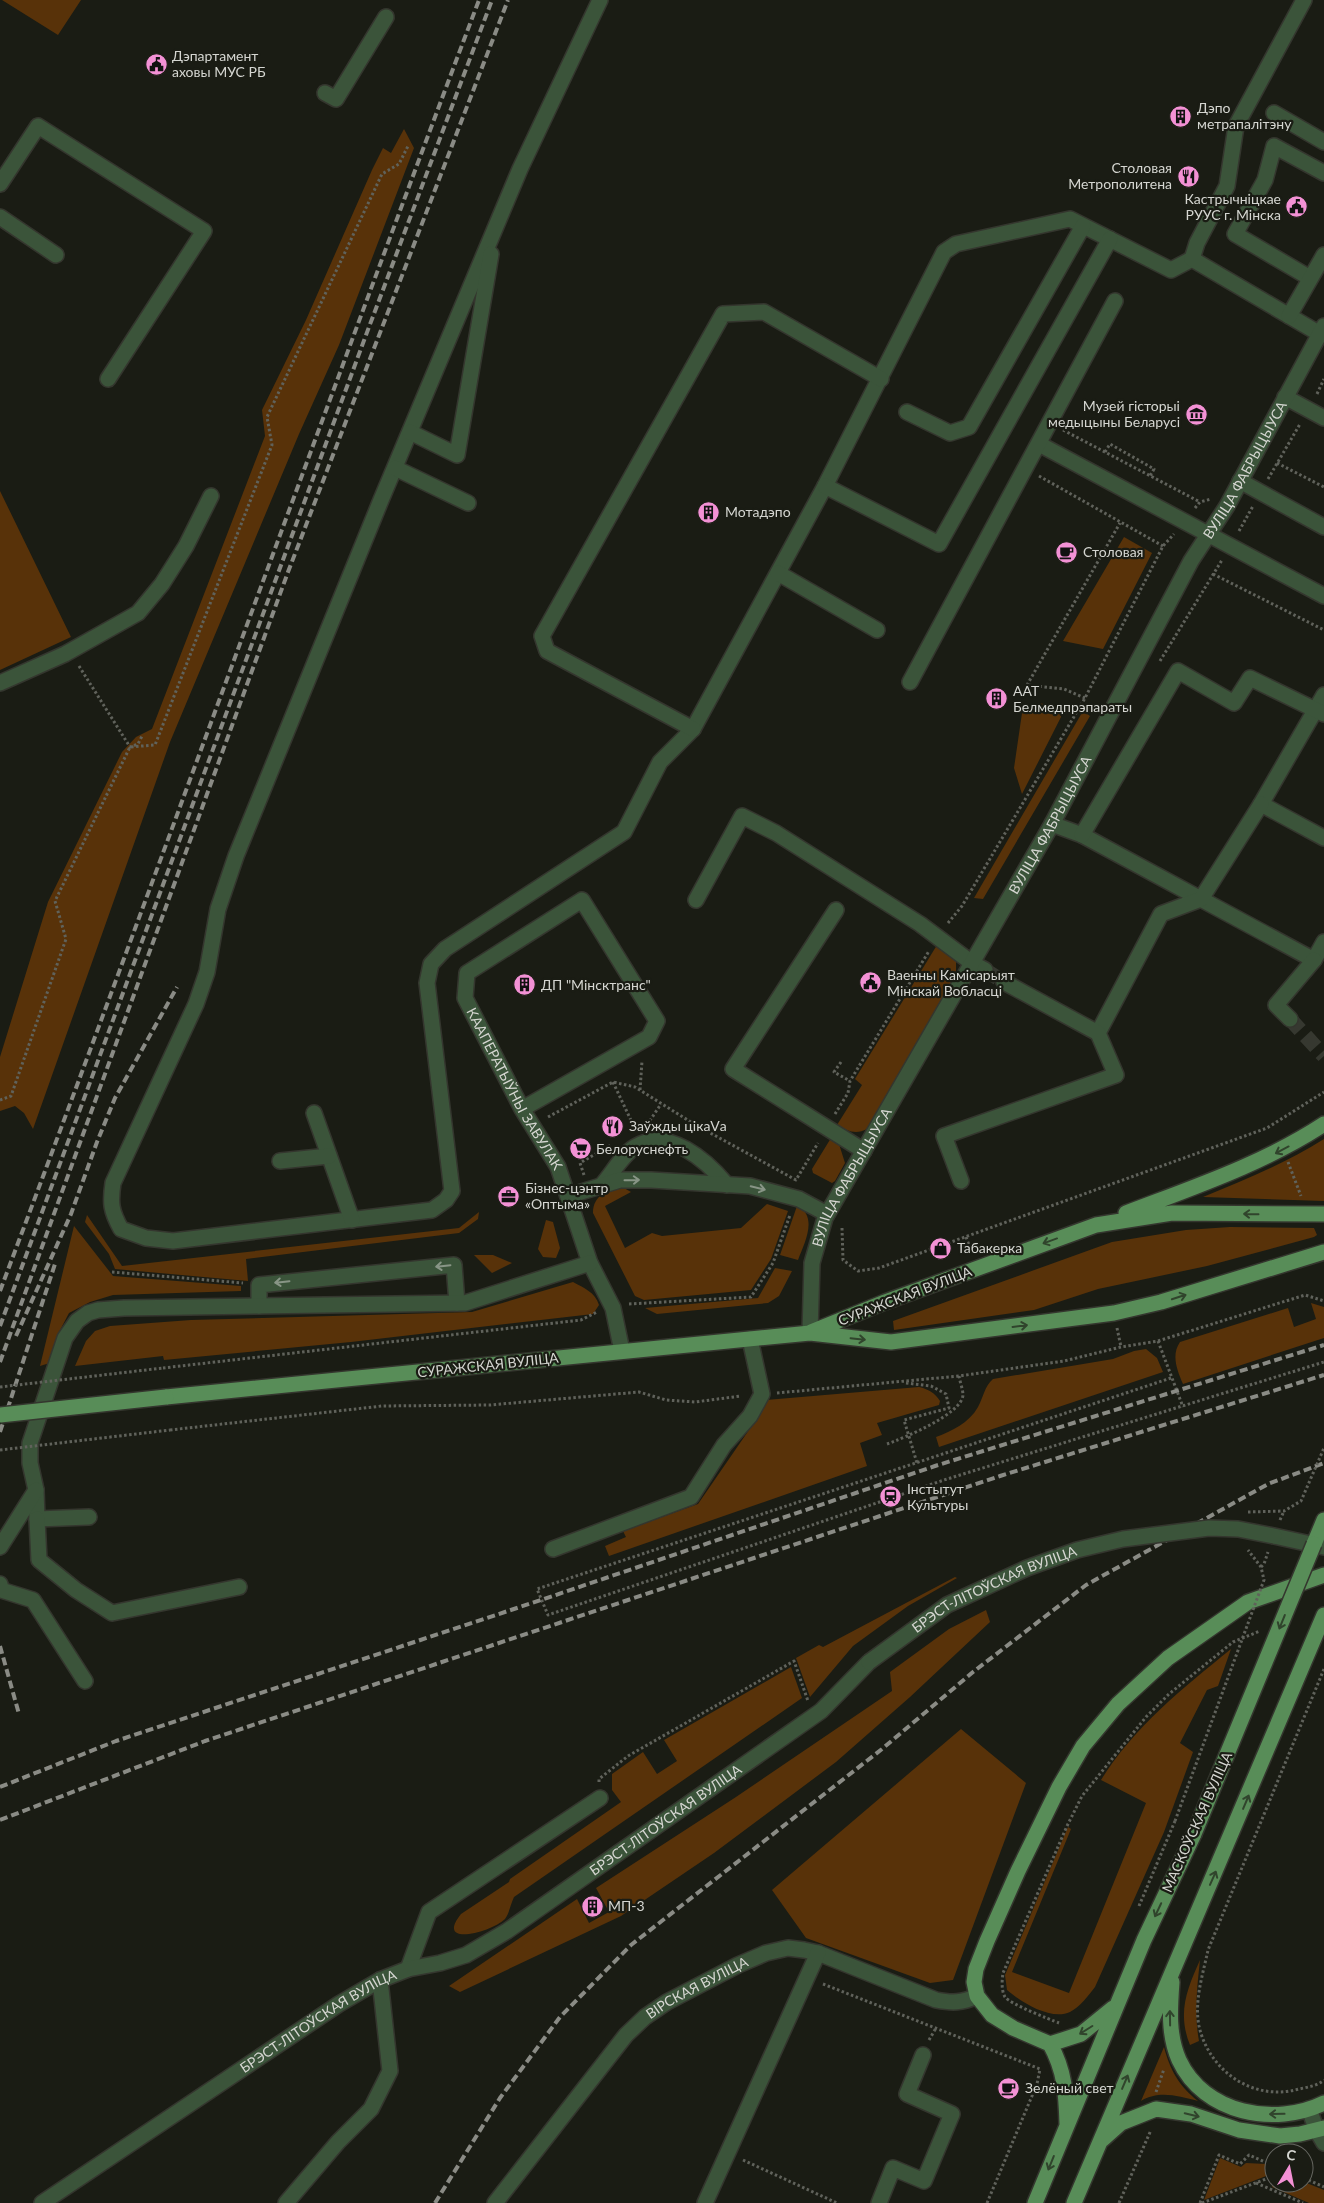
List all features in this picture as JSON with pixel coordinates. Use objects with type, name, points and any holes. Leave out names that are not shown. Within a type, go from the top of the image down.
[{"type":"main road","points":[[1096,1225],[1246,1167],[1281,1151],[1324,1124]]},
{"type":"main road","name":"СУРАЖСКАЯ ВУЛІЦА","points":[[810,1333],[885,1302],[1096,1225],[1172,1213],[1324,1214]]},
{"type":"main road","name":"СУРАЖСКАЯ ВУЛІЦА","points":[[0,1416],[166,1397],[810,1333],[891,1342],[1114,1313],[1161,1302],[1324,1252]]},
{"type":"main road","name":"МАСКОЎСКАЯ ВУЛІЦА","points":[[1035,2203],[1116,2006],[1194,1834],[1319,1546],[1324,1520]]},
{"type":"main road","points":[[1067,2124],[1065,2083],[1062,2069],[1050,2044],[1013,2028],[992,2015],[977,1996],[974,1982],[976,1969],[987,1941],[1051,1802],[1084,1746],[1118,1704],[1168,1658],[1248,1602],[1324,1575]]},
{"type":"main road","points":[[1074,2203],[1227,1847],[1324,1615]]},
{"type":"main road","points":[[1173,1970],[1170,2032],[1179,2061],[1196,2084],[1215,2101],[1244,2111],[1276,2115],[1309,2110],[1324,2103]]},
{"type":"main road","points":[[1050,2044],[1081,2034],[1116,2006]]},
{"type":"main road","points":[[1099,2143],[1121,2123],[1156,2109],[1191,2114],[1239,2130],[1272,2135],[1322,2134]]},
{"type":"street","points":[[600,0],[520,169],[236,856],[218,910],[207,972],[196,1004],[113,1183],[110,1200],[112,1213],[120,1229],[146,1238],[173,1240],[432,1210],[446,1200],[452,1191],[426,983],[430,964],[445,948],[624,832],[660,762],[693,729],[825,486],[944,252],[956,244],[1070,219],[1171,270],[1192,259],[1197,243],[1227,186],[1236,126],[1304,0]]},
{"type":"street","points":[[325,93],[336,99],[386,17]]},
{"type":"street","points":[[1274,113],[1324,142]]},
{"type":"street","points":[[0,184],[38,126],[204,231],[108,379]]},
{"type":"street","points":[[1310,278],[1235,234],[1265,180],[1274,146],[1324,173]]},
{"type":"street","points":[[0,217],[56,255]]},
{"type":"street","points":[[907,412],[950,433],[969,427],[1083,226]]},
{"type":"street","points":[[410,432],[457,455],[495,229]]},
{"type":"street","points":[[825,486],[939,544],[1110,239]]},
{"type":"street","points":[[1289,316],[1324,255]]},
{"type":"street","points":[[1192,259],[1289,316],[1322,330]]},
{"type":"street","points":[[910,682],[1115,301]]},
{"type":"street","points":[[693,729],[547,651],[542,636],[723,314],[764,312],[881,379]]},
{"type":"street","name":"ВУЛІЦА ФАБРЫЦЫУСА","points":[[810,1333],[812,1263],[827,1214],[978,967],[1191,561],[1240,481],[1322,330]]},
{"type":"street","points":[[1285,397],[1324,418]]},
{"type":"street","points":[[1039,444],[1324,596]]},
{"type":"street","points":[[395,468],[468,503]]},
{"type":"street","points":[[1240,481],[1324,526]]},
{"type":"street","points":[[0,683],[65,654],[138,613],[162,584],[186,546],[211,496]]},
{"type":"street","points":[[778,573],[877,630]]},
{"type":"street","points":[[1082,835],[1178,671],[1234,704],[1250,678],[1320,712]]},
{"type":"street","points":[[1098,1033],[1161,914],[1201,899],[1243,830],[1320,712],[1324,695]]},
{"type":"street","points":[[1261,804],[1324,838]]},
{"type":"street","points":[[696,900],[742,816],[776,833],[937,936],[978,967]]},
{"type":"street","points":[[1052,824],[1082,835],[1314,960]]},
{"type":"street","name":"КААПЕРАТЫЎНЫ ЗАВУЛАК","points":[[622,1351],[613,1308],[590,1263],[558,1167],[522,1109],[465,998],[467,973],[582,900],[657,1021],[649,1037],[643,1041]]},
{"type":"street","points":[[836,910],[733,1069],[864,1151]]},
{"type":"street","points":[[1290,1019],[1276,1005],[1314,960],[1324,942]]},
{"type":"street","points":[[961,1181],[944,1136],[1116,1075],[1098,1033],[1004,982]]},
{"type":"street","points":[[522,1109],[643,1041]]},
{"type":"street","points":[[314,1113],[352,1220]]},
{"type":"street","points":[[596,1187],[633,1148],[649,1141],[677,1143],[691,1152],[727,1185]]},
{"type":"street","points":[[280,1161],[329,1156]]},
{"type":"street","points":[[568,1196],[620,1180],[750,1186],[799,1199],[827,1214]]},
{"type":"street","points":[[240,1587],[112,1613],[76,1590],[39,1560],[36,1490],[30,1463],[30,1442],[65,1338],[77,1321],[88,1313],[98,1310],[465,1303],[590,1263]]},
{"type":"street","points":[[259,1306],[259,1285],[454,1265],[457,1303]]},
{"type":"street","points":[[552,1549],[691,1497],[724,1445],[750,1416],[762,1394],[750,1339]]},
{"type":"street","points":[[0,1547],[36,1490]]},
{"type":"street","points":[[36,1519],[89,1517]]},
{"type":"street","name":"БРЭСТ-ЛІТОЎСКАЯ ВУЛІЦА","points":[[42,2203],[339,2004],[380,1980],[408,1968],[440,1963],[466,1955],[507,1931],[821,1711],[869,1662],[947,1606],[1027,1568],[1077,1550],[1123,1539],[1209,1528],[1238,1529],[1319,1546]]},
{"type":"street","points":[[0,1588],[33,1600],[84,1681]]},
{"type":"street","points":[[408,1968],[429,1912],[600,1798]]},
{"type":"street","name":"ВІРСКАЯ ВУЛІЦА","points":[[495,2203],[602,2065],[645,2017],[676,1998],[766,1953],[788,1948],[818,1953],[936,2000],[952,2003],[965,2002],[977,1996]]},
{"type":"street","points":[[705,2203],[818,1953]]},
{"type":"street","points":[[286,2203],[338,2142],[371,2109],[390,2071],[380,1980]]},
{"type":"street","points":[[880,2203],[893,2168],[924,2181],[952,2114],[907,2094],[923,2055]]},
{"type":"street","points":[[1309,2110],[1322,2134]]},
{"type":"path","points":[[130,746],[154,745],[272,445],[267,416],[382,174],[399,164],[408,146]]},
{"type":"path","points":[[1050,423],[1200,502]]},
{"type":"path","points":[[1105,452],[1110,444],[1154,469],[1150,476]]},
{"type":"path","points":[[1130,456],[1134,450]]},
{"type":"path","points":[[1277,463],[1324,487]]},
{"type":"path","points":[[548,1125],[546,1118],[613,1082],[635,1087],[660,1104],[796,1180],[848,1093],[850,1081],[937,936],[962,906],[1085,698],[1163,546],[1026,468]]},
{"type":"path","points":[[1085,698],[1064,690],[1027,685],[1120,523]]},
{"type":"path","points":[[1213,574],[1324,630]]},
{"type":"path","points":[[65,654],[78,664],[130,746]]},
{"type":"path","points":[[130,746],[138,744],[142,736]]},
{"type":"path","points":[[0,1100],[10,1096],[66,939],[55,901],[130,746]]},
{"type":"path","points":[[640,1090],[643,1041]]},
{"type":"path","points":[[841,1062],[834,1072],[850,1081]]},
{"type":"path","points":[[613,1082],[636,1132],[647,1126],[660,1104]]},
{"type":"path","points":[[843,1260],[858,1271],[888,1265],[1267,1128],[1324,1092]]},
{"type":"path","points":[[570,1161],[580,1163],[619,1141]]},
{"type":"path","points":[[1288,1162],[1302,1198]]},
{"type":"path","points":[[580,1163],[596,1187]]},
{"type":"path","points":[[623,1301],[628,1304],[639,1304],[751,1297],[773,1263],[792,1210]]},
{"type":"path","points":[[112,1272],[259,1285]]},
{"type":"path","points":[[0,1450],[382,1406],[490,1405],[639,1392],[666,1400],[695,1402],[959,1376],[1064,1361],[1121,1347],[1158,1341],[1305,1295],[1324,1301]]},
{"type":"path","points":[[0,1387],[581,1320],[597,1312]]},
{"type":"path","points":[[1158,1341],[1183,1407]]},
{"type":"path","points":[[1171,1378],[537,1589],[539,1595],[548,1615],[944,1480],[1324,1362]]},
{"type":"path","points":[[888,1444],[908,1436],[935,1420],[947,1416],[957,1408],[963,1397],[959,1376]]},
{"type":"path","points":[[898,1382],[931,1386],[946,1394],[948,1401],[949,1408],[904,1420],[917,1463]]},
{"type":"path","points":[[1282,1516],[1284,1511],[1301,1502],[1324,1448]]},
{"type":"path","points":[[1136,1911],[1175,1821],[1264,1580],[1261,1567],[1250,1551],[1242,1546]]},
{"type":"path","points":[[1261,1567],[1264,1564]]},
{"type":"path","points":[[1066,2022],[1060,2024],[1013,2002],[1005,1997],[1002,1985],[1003,1973],[1078,1802],[1146,1717],[1169,1694],[1233,1642],[1260,1631]]},
{"type":"path","points":[[600,1798],[599,1779],[628,1756],[794,1661],[808,1702]]},
{"type":"path","points":[[1324,1669],[1208,1950],[1199,1997],[1199,2024],[1205,2045],[1220,2068],[1242,2084],[1260,2092],[1291,2092],[1320,2084],[1324,2080]]},
{"type":"path","points":[[806,1978],[1040,2069],[1037,2084],[987,2203]]},
{"type":"path","points":[[1155,2092],[1164,2068]]},
{"type":"path","points":[[1119,2203],[1152,2126]]},
{"type":"path","points":[[727,2153],[837,2203]]},
{"type":"path","points":[[1201,2203],[1219,2155],[1240,2164],[1250,2156],[1264,2162]]},
{"type":"path","points":[[1201,2203],[1264,2180]]},
{"type":"path","points":[[1256,2183],[1303,2203]]},
{"type":"shaded area","points":[[2,0],[81,0],[58,35]]},
{"type":"shaded area","points":[[404,129],[414,148],[339,345],[299,434],[170,742],[33,1129],[24,1113],[15,1106],[0,1111],[0,1057],[48,902],[122,752],[136,737],[152,729],[265,436],[262,410],[306,320],[383,148],[391,153]]},
{"type":"shaded area","points":[[0,491],[71,637],[0,670]]},
{"type":"shaded area","points":[[1124,537],[1152,553],[1103,649],[1063,641]]},
{"type":"shaded area","points":[[1038,703],[1062,707],[1061,717],[1022,794],[1014,768],[1022,713]]},
{"type":"shaded area","points":[[1083,711],[1090,716],[983,899],[974,898]]},
{"type":"shaded area","points":[[937,945],[956,960],[956,980],[867,1129],[855,1132],[837,1125],[862,1085],[855,1079]]},
{"type":"shaded area","points":[[831,1138],[839,1144],[845,1163],[832,1183],[813,1173],[812,1169]]},
{"type":"shaded area","points":[[1324,1139],[1324,1201],[1203,1197],[1250,1178]]},
{"type":"shaded area","points":[[624,1188],[631,1192],[605,1206],[625,1248],[652,1233],[662,1236],[741,1228],[767,1204],[788,1211],[771,1259],[751,1290],[644,1300],[635,1296],[593,1213],[596,1202],[602,1194]]},
{"type":"shaded area","points":[[797,1206],[804,1211],[809,1223],[806,1239],[798,1260],[780,1255]]},
{"type":"shaded area","points":[[479,1212],[478,1219],[459,1233],[246,1259],[248,1281],[115,1269],[109,1254],[85,1222],[87,1215],[122,1266],[459,1228]]},
{"type":"shaded area","points":[[546,1220],[553,1222],[560,1248],[556,1258],[543,1257],[538,1249]]},
{"type":"shaded area","points":[[74,1226],[113,1276],[241,1286],[241,1291],[113,1295],[90,1302],[69,1313],[57,1336],[53,1362],[40,1366]]},
{"type":"shaded area","points":[[1230,1227],[1314,1228],[1317,1235],[1207,1266],[1098,1289],[1034,1310],[894,1330],[893,1321],[1112,1242],[1186,1230]]},
{"type":"shaded area","points":[[474,1255],[493,1255],[512,1263],[492,1273]]},
{"type":"shaded area","points":[[775,1268],[792,1271],[779,1296],[768,1303],[657,1314],[645,1308],[758,1298]]},
{"type":"shaded area","points":[[573,1282],[589,1291],[595,1297],[599,1305],[593,1314],[351,1342],[164,1360],[163,1356],[75,1366],[86,1341],[95,1331],[110,1326],[191,1320],[472,1312]]},
{"type":"shaded area","points":[[1311,1303],[1324,1307],[1324,1338],[1183,1384],[1175,1357],[1180,1342],[1288,1308],[1294,1327],[1316,1319]]},
{"type":"shaded area","points":[[1146,1349],[1157,1358],[1163,1372],[939,1447],[936,1437],[954,1429],[970,1418],[993,1379],[1113,1359],[1134,1351]]},
{"type":"shaded area","points":[[919,1387],[934,1394],[940,1401],[939,1405],[877,1423],[882,1435],[860,1443],[867,1466],[609,1556],[605,1546],[626,1537],[623,1531],[698,1504],[751,1427],[766,1400]]},
{"type":"shaded area","points":[[955,1577],[957,1578],[908,1606],[853,1646],[810,1697],[796,1658],[819,1645],[823,1647]]},
{"type":"shaded area","points":[[986,1610],[990,1622],[910,1697],[836,1762],[714,1853],[621,1916],[460,1992],[449,1986],[577,1899],[589,1923],[609,1912],[596,1888],[736,1797],[892,1691],[890,1672],[949,1629]]},
{"type":"shaded area","points":[[1231,1649],[1218,1686],[1207,1690],[1180,1743],[1193,1752],[1164,1832],[1095,1987],[1084,2001],[1070,2012],[1054,2014],[1028,2005],[1007,1990],[1005,1975],[1068,1827],[1071,1829],[1012,1972],[1069,1993],[1146,1803],[1101,1780],[1128,1743],[1160,1709]]},
{"type":"shaded area","points":[[791,1667],[802,1698],[514,1897],[505,1919],[498,1924],[468,1934],[460,1934],[455,1931],[455,1925],[461,1914],[621,1802],[612,1790],[612,1774],[643,1752],[657,1774],[677,1761],[664,1740]]},
{"type":"shaded area","points":[[961,1729],[1026,1783],[953,1980],[930,1983],[806,1938],[772,1890]]},
{"type":"shaded area","points":[[1200,1960],[1196,2010],[1199,2041],[1190,2045],[1184,2022],[1185,2001]]},
{"type":"shaded area","points":[[1164,2047],[1176,2077],[1198,2101],[1162,2095],[1141,2101]]},
{"type":"shaded area","points":[[1220,2158],[1241,2167],[1246,2163],[1264,2164],[1264,2177],[1204,2200]]},
{"type":"shaded area","points":[[1314,2186],[1324,2190],[1324,2203],[1309,2203],[1286,2193],[1314,2193]]},
{"type":"tunnel","points":[[985,970],[1004,982]]},
{"type":"tunnel","points":[[1290,1019],[1324,1056]]},
{"type":"railway","points":[[0,1291],[479,0]]},
{"type":"railway","points":[[0,1326],[369,327],[492,0]]},
{"type":"railway","points":[[0,1362],[288,572],[508,0]]},
{"type":"railway","points":[[16,1336],[71,1214],[115,1098],[177,987]]},
{"type":"railway","points":[[0,1432],[55,1264]]},
{"type":"railway","points":[[0,1787],[116,1741],[541,1600],[935,1466],[1324,1345]]},
{"type":"railway","points":[[0,1820],[205,1741],[1000,1476],[1324,1375]]},
{"type":"railway","points":[[435,2203],[500,2098],[560,2017],[631,1945],[882,1749],[973,1672],[1086,1585],[1268,1484],[1324,1463]]},
{"type":"railway","points":[[0,1646],[19,1714]]},
{"type":"place","name":"Дэпартамент аховы МУС РБ","points":[[156,64]]},
{"type":"place","name":"Дэпо метрапалітэну","points":[[1181,116]]},
{"type":"place","name":"Столовая Метрополитена","points":[[1188,176]]},
{"type":"place","name":"Кастрычніцкае РУУС г. Мінска","points":[[1297,207]]},
{"type":"place","name":"Музей гісторыі медыцыны Беларусі","points":[[1196,414]]},
{"type":"place","name":"Мотадэпо","points":[[709,512]]},
{"type":"place","name":"Столовая","points":[[1067,552]]},
{"type":"place","name":"ААТ Белмедпрэпараты","points":[[997,699]]},
{"type":"place","name":"Ваенны Камісарыят Мінскай Вобласці","points":[[871,983]]},
{"type":"place","name":"ДП \"Мінсктранс\"","points":[[525,985]]},
{"type":"place","name":"Заўжды цікаVа","points":[[613,1126]]},
{"type":"place","name":"Белоруснефть","points":[[580,1149]]},
{"type":"place","name":"Бізнес-цэнтр «Оптыма»","points":[[509,1196]]},
{"type":"place","name":"Табакерка","points":[[941,1248]]},
{"type":"place","name":"Інстытут Культуры","points":[[891,1497]]},
{"type":"place","name":"МП-3","points":[[592,1906]]},
{"type":"place","name":"Зелёный свет","points":[[1009,2088]]}]
